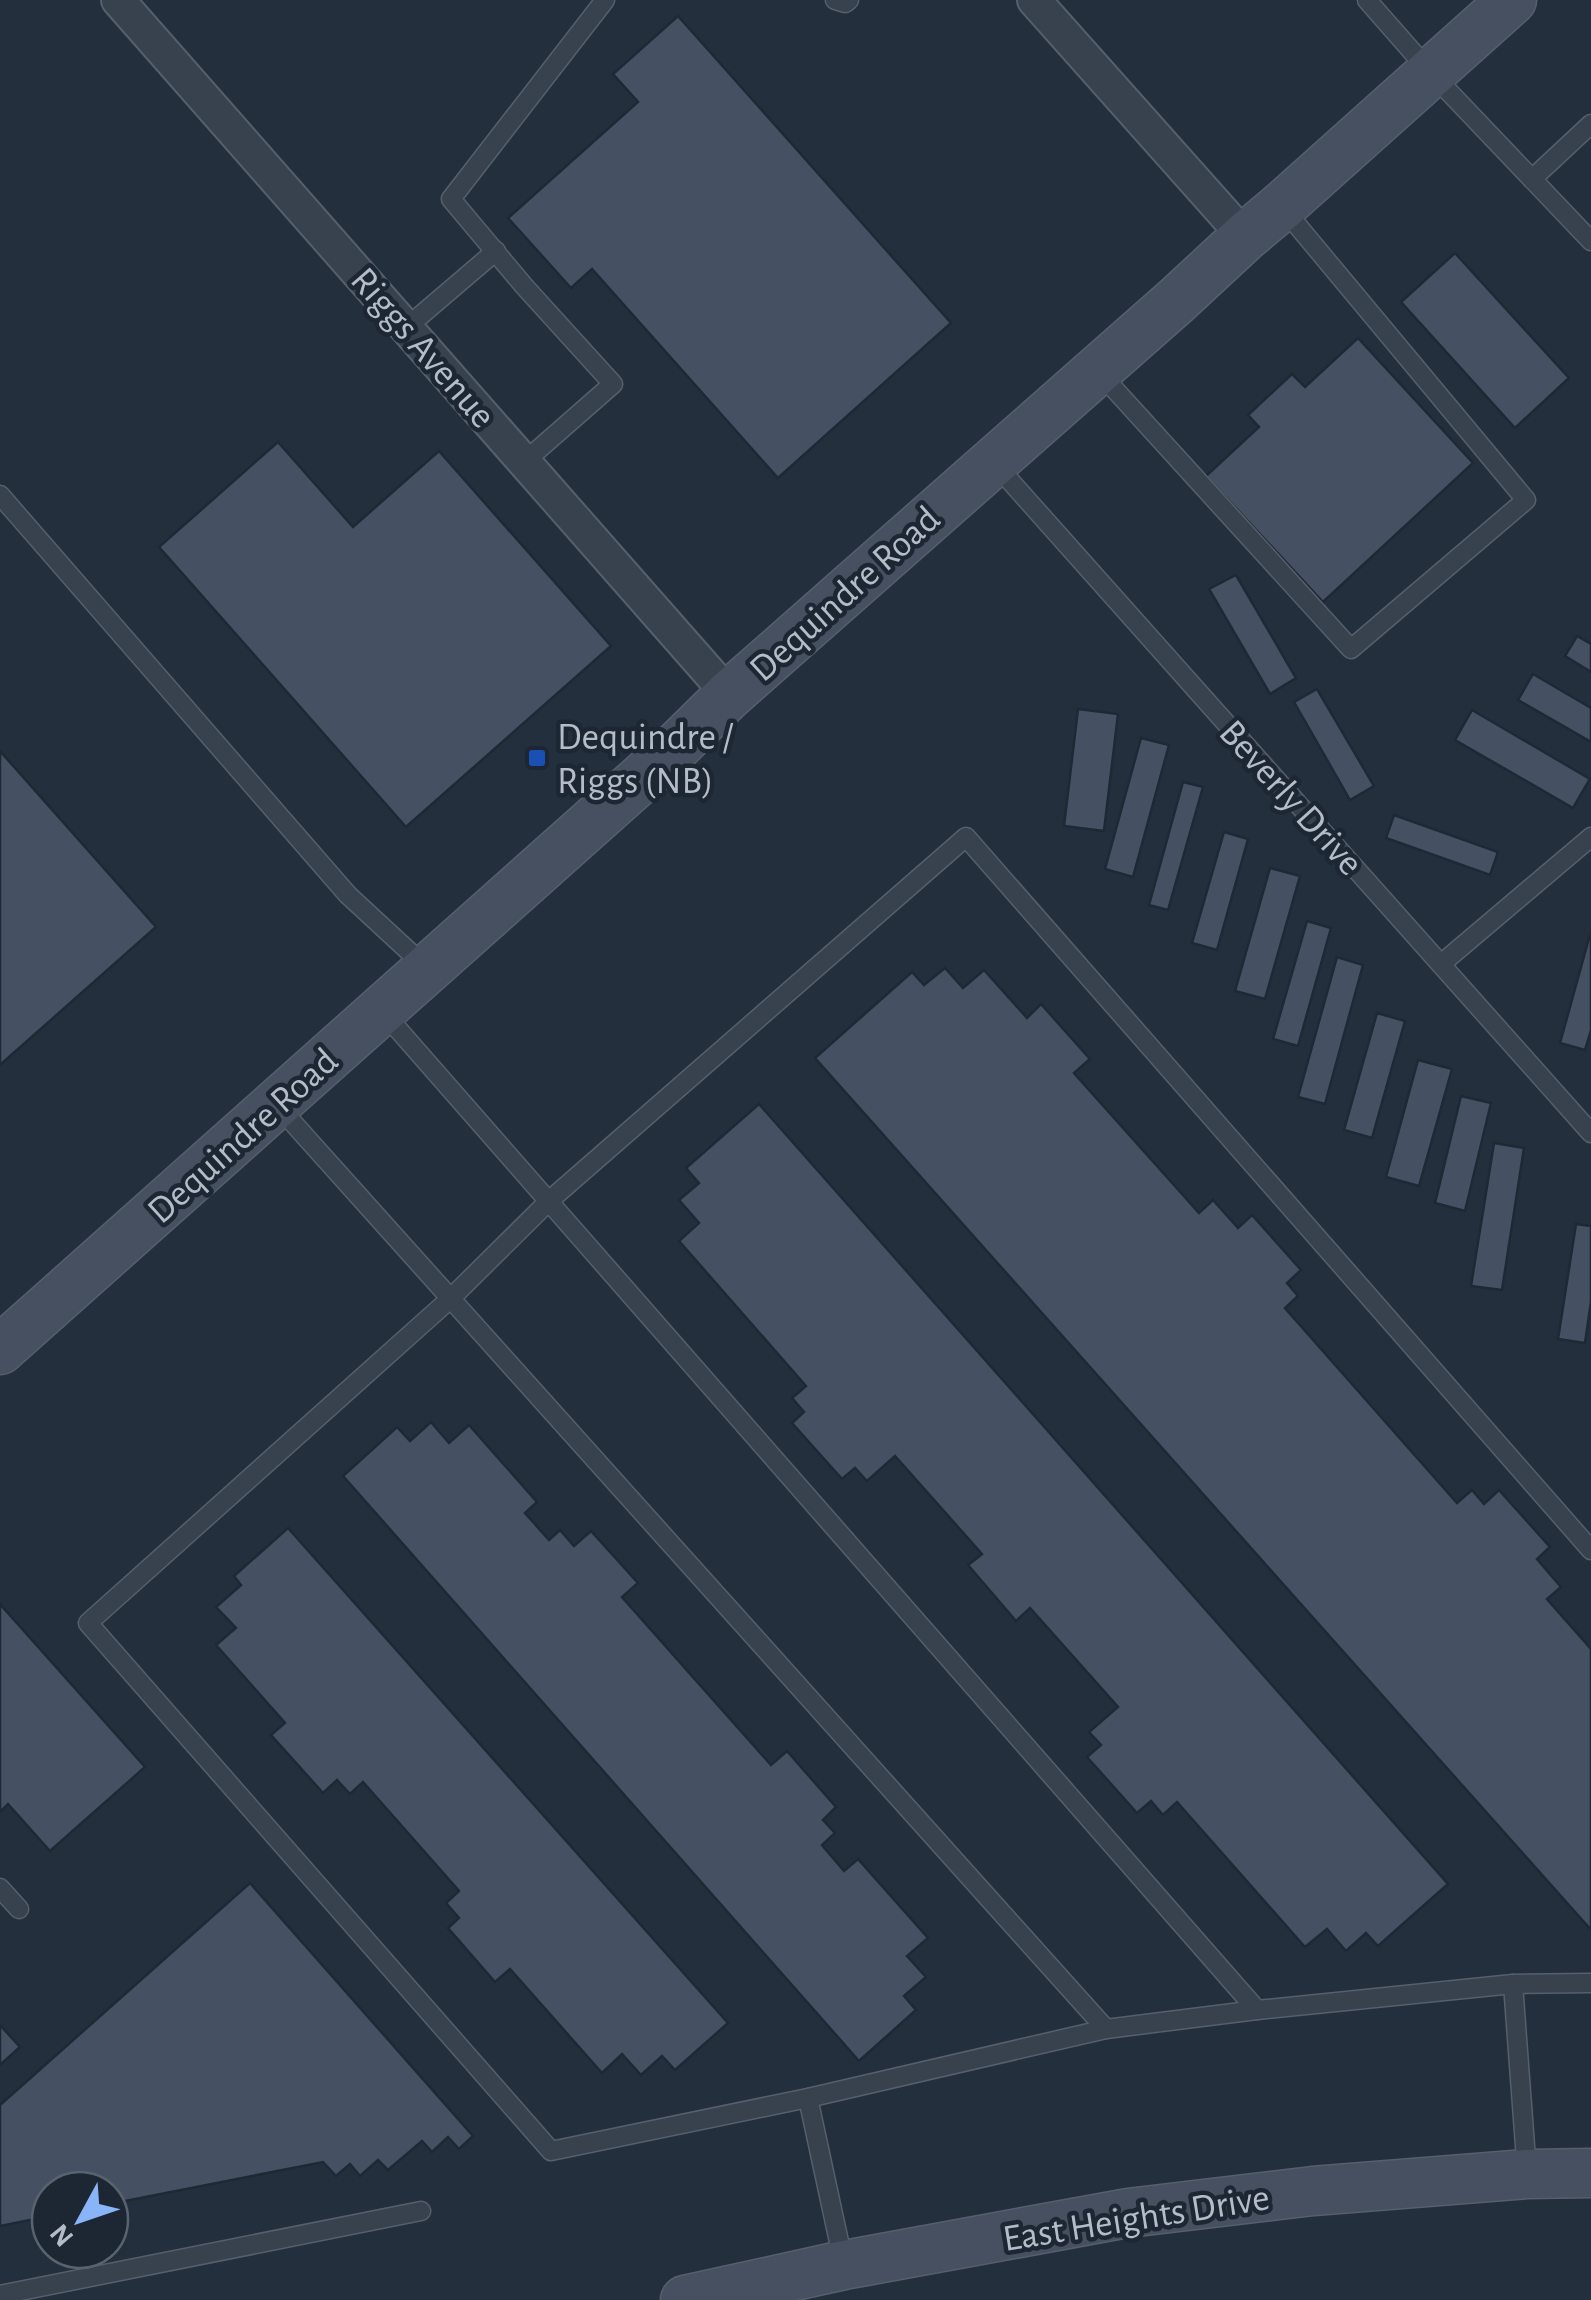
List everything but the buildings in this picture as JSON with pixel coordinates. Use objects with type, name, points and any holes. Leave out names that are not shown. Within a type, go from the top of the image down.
[{"type":"main road","name":"Dequindre Road","points":[[0,1350],[671,752],[729,695],[1512,0]]},
{"type":"main road","name":"East Heights Drive","points":[[686,2300],[844,2266],[1128,2214],[1312,2191],[1591,2172]]},
{"type":"street","name":"Riggs Avenue","points":[[118,0],[729,695]]},
{"type":"street","points":[[1034,0],[1245,237]]},
{"type":"lane","points":[[524,462],[613,384],[450,199],[605,0]]},
{"type":"lane","points":[[834,0],[849,0]]},
{"type":"lane","points":[[1366,0],[1591,241]]},
{"type":"lane","points":[[1532,179],[1591,124]]},
{"type":"lane","points":[[1096,370],[1351,649],[1526,500],[1282,206]]},
{"type":"lane","points":[[407,327],[496,251]]},
{"type":"lane","name":"Beverly Drive","points":[[992,462],[1591,1133]]},
{"type":"lane","points":[[0,495],[348,895],[428,969]]},
{"type":"lane","points":[[1591,1550],[966,837],[550,1200],[450,1299],[88,1623],[551,2150],[808,2098],[1106,2029],[1513,1984],[1591,1983]]},
{"type":"lane","points":[[1441,964],[1591,837]]},
{"type":"lane","points":[[382,1010],[1258,2010]]},
{"type":"lane","points":[[276,1105],[1106,2029]]},
{"type":"lane","points":[[0,1888],[19,1909]]},
{"type":"lane","points":[[1513,1984],[1527,2174]]},
{"type":"lane","points":[[808,2098],[844,2266]]},
{"type":"lane","points":[[0,2295],[421,2211]]},
{"type":"place","name":"Dequindre / Riggs (NB)","points":[[537,758]]}]
